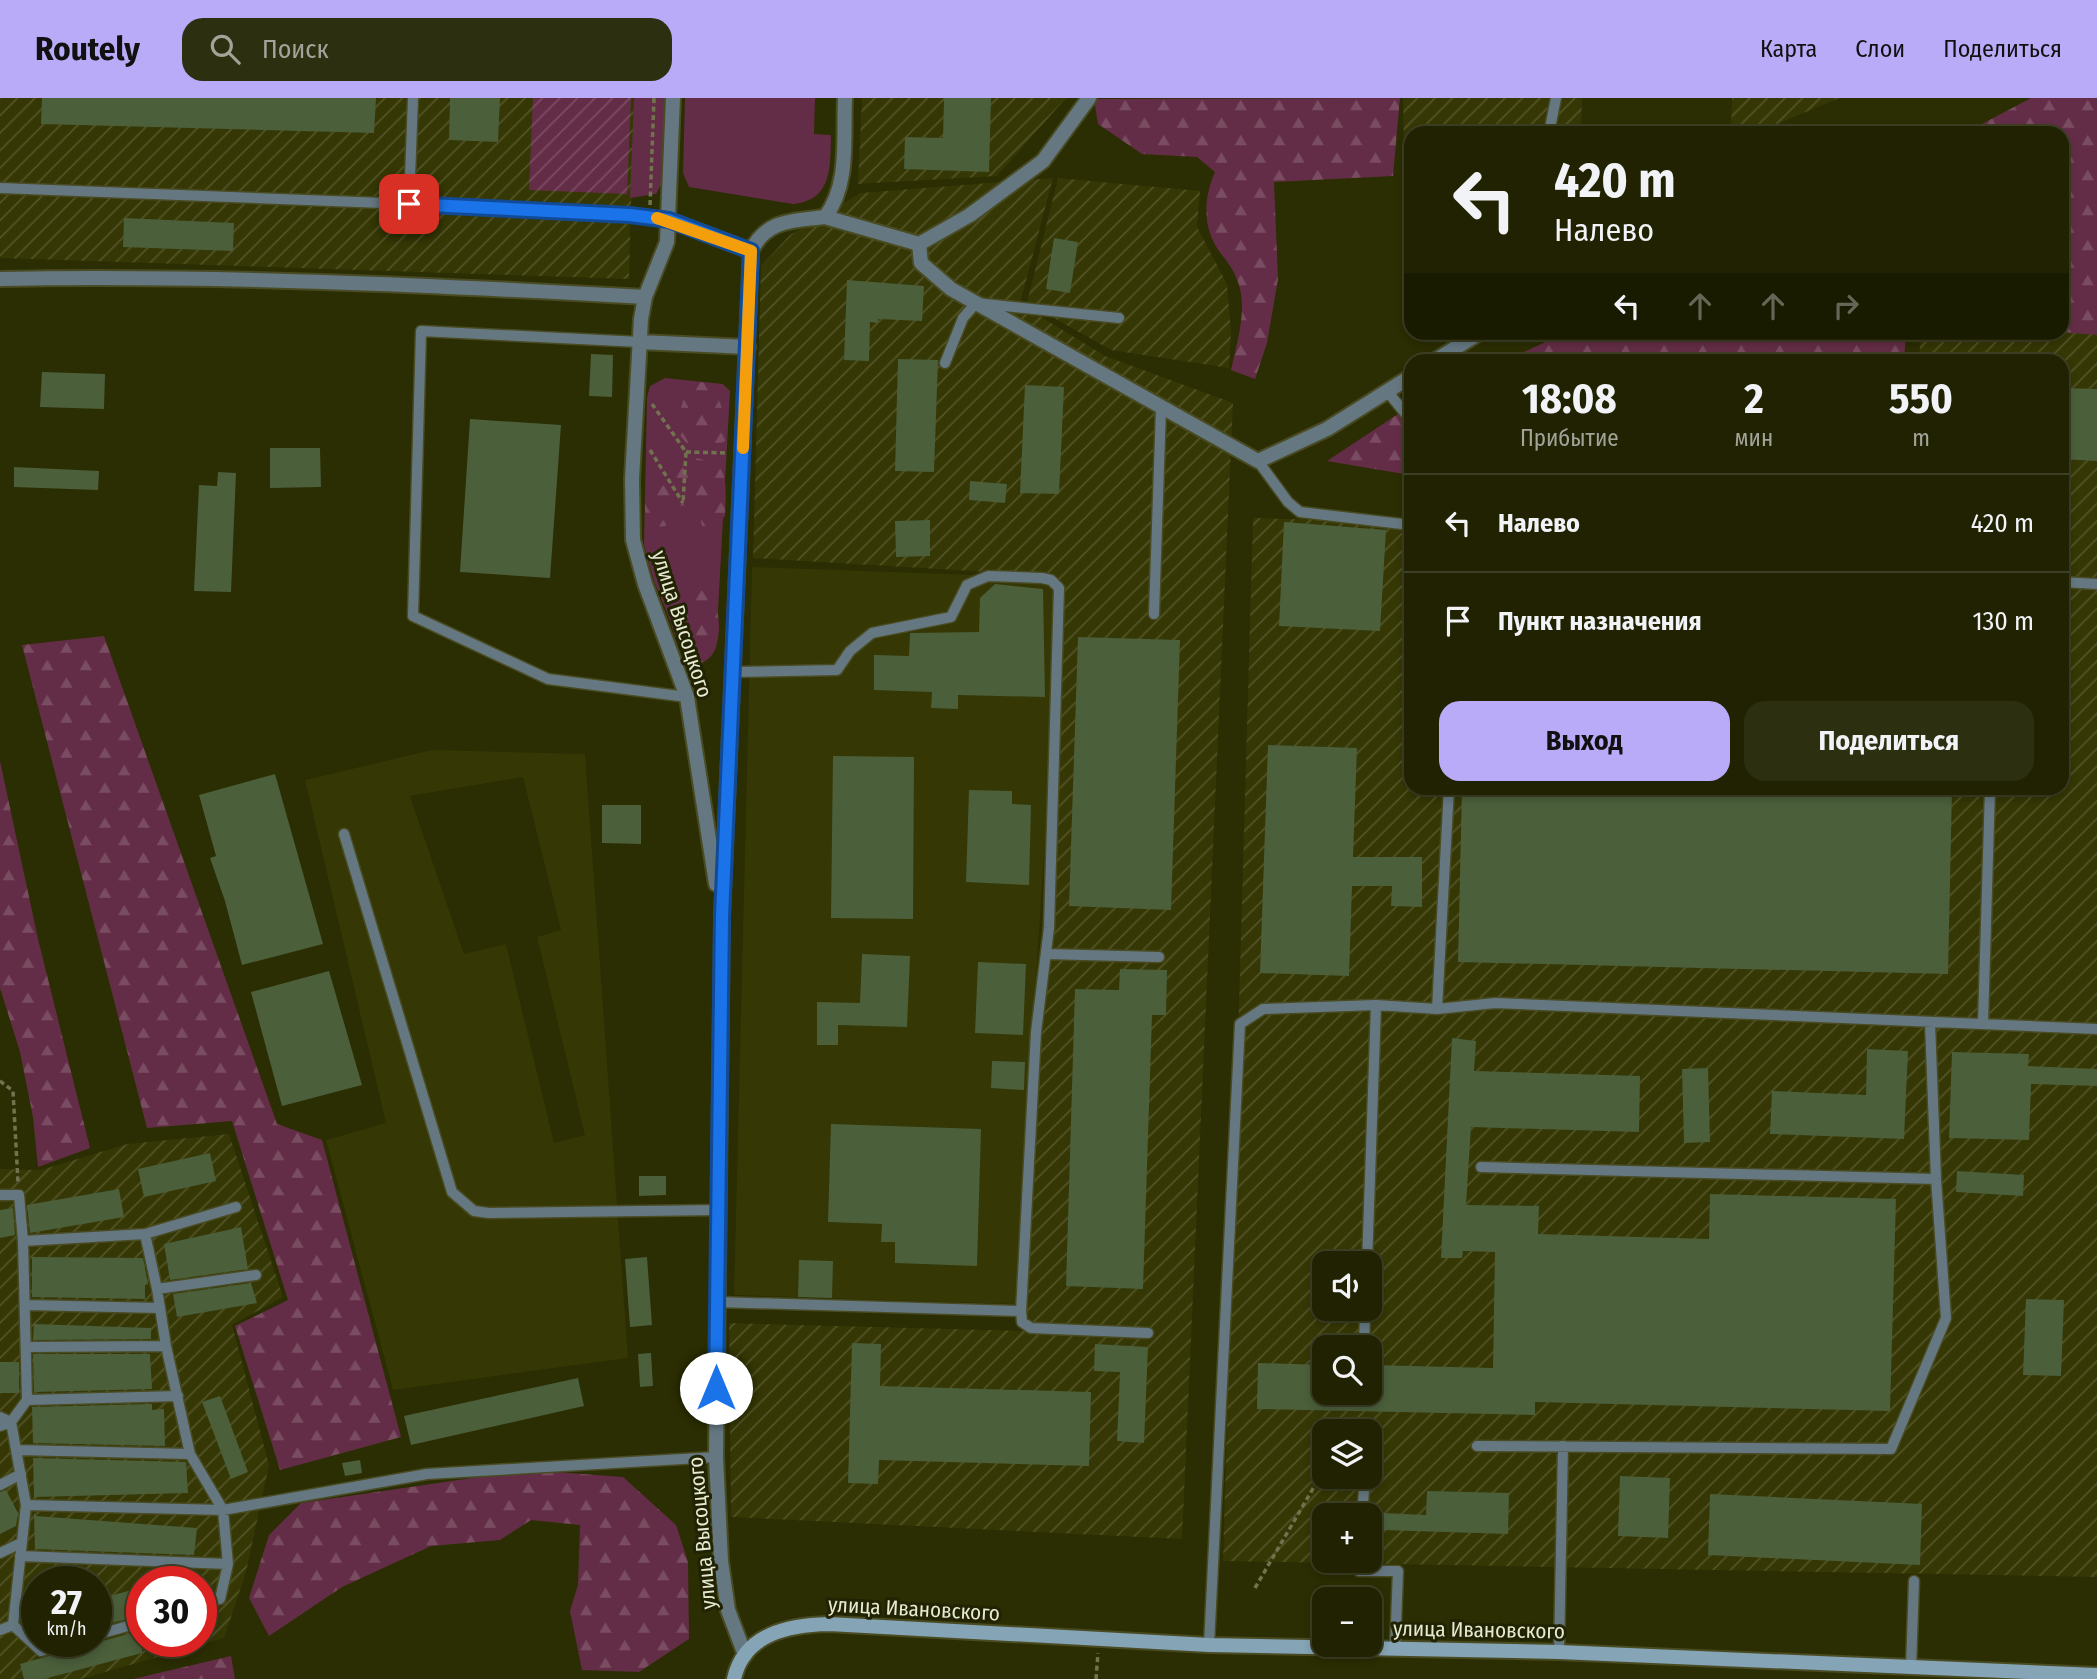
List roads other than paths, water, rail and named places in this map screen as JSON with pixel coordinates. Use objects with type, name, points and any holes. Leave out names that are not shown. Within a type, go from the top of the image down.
[{"type":"main road","name":"улица Ивановского","points":[[744,1655],[775,1632],[785,1627],[804,1625],[1209,1645],[1559,1652],[2097,1675]]},
{"type":"main road","points":[[734,1679],[744,1655]]},
{"type":"street","points":[[673,98],[669,220],[751,251],[759,236],[774,225],[825,217],[919,244],[970,215],[1043,161],[1089,98]]},
{"type":"street","points":[[825,217],[836,203],[841,181],[845,98]]},
{"type":"street","name":"улица Высоцкого","points":[[669,220],[667,242],[645,297],[637,381],[633,540],[645,584],[687,697],[722,917]]},
{"type":"street","points":[[919,244],[921,263],[951,289],[1258,461],[1327,429],[1404,381]]},
{"type":"street","name":"улица Высоцкого","points":[[744,1655],[728,1610],[721,1561],[716,1457],[717,1210],[722,917],[751,251]]},
{"type":"street","points":[[0,279],[163,277],[422,285],[645,297]]},
{"type":"street","points":[[1446,354],[1468,340]]},
{"type":"street","points":[[640,342],[748,347]]},
{"type":"lane","points":[[409,204],[413,98]]},
{"type":"lane","points":[[1550,126],[1556,98]]},
{"type":"lane","points":[[0,188],[409,204],[669,220]]},
{"type":"lane","points":[[945,363],[963,318],[976,303],[1119,318]]},
{"type":"lane","points":[[640,342],[421,331],[413,617],[548,679],[687,697]]},
{"type":"lane","points":[[1387,391],[1404,412]]},
{"type":"lane","points":[[1154,614],[1161,408]]},
{"type":"lane","points":[[1258,461],[1288,502],[1300,512],[1404,524]]},
{"type":"lane","points":[[732,672],[836,670],[850,650],[872,633],[951,617],[960,594],[976,579],[988,576],[1051,580],[1059,589],[1046,954],[1036,1032],[1022,1322],[1031,1328],[1148,1333]]},
{"type":"lane","points":[[2069,582],[2097,584]]},
{"type":"lane","points":[[1437,1009],[1449,795]]},
{"type":"lane","points":[[1983,1024],[1990,795]]},
{"type":"lane","points":[[344,834],[452,1192],[474,1211],[489,1213],[717,1210]]},
{"type":"lane","points":[[1046,954],[1159,957]]},
{"type":"lane","points":[[1209,1645],[1240,1024],[1263,1009],[1376,1005],[1437,1009],[1495,1003],[2097,1029]]},
{"type":"lane","points":[[1367,1251],[1376,1005]]},
{"type":"lane","points":[[1477,1446],[1891,1449],[1946,1318],[1936,1179],[1930,1023]]},
{"type":"lane","points":[[1481,1167],[1936,1179]]},
{"type":"lane","points":[[0,1195],[19,1195],[27,1347],[27,1400],[11,1422],[0,1426]]},
{"type":"lane","points":[[23,1241],[145,1234],[236,1207]]},
{"type":"lane","points":[[145,1234],[190,1454],[223,1510],[228,1564],[220,1599],[217,1600]]},
{"type":"lane","points":[[157,1289],[256,1275]]},
{"type":"lane","points":[[717,1302],[1021,1311]]},
{"type":"lane","points":[[26,1305],[159,1308]]},
{"type":"lane","points":[[27,1347],[166,1346]]},
{"type":"lane","points":[[27,1400],[178,1396]]},
{"type":"lane","points":[[0,1417],[11,1422]]},
{"type":"lane","points":[[11,1422],[26,1505],[13,1625]]},
{"type":"lane","points":[[1559,1652],[1563,1446]]},
{"type":"lane","points":[[17,1450],[190,1454]]},
{"type":"lane","points":[[26,1505],[223,1510],[428,1474],[716,1457]]},
{"type":"lane","points":[[0,1485],[21,1474]]},
{"type":"lane","points":[[0,1553],[21,1543]]},
{"type":"lane","points":[[20,1556],[228,1564]]},
{"type":"lane","points":[[1382,1571],[1398,1571],[1395,1650]]},
{"type":"lane","points":[[1911,1668],[1914,1581]]},
{"type":"lane","points":[[0,1630],[13,1625]]},
{"type":"lane","points":[[13,1625],[21,1632]]}]
